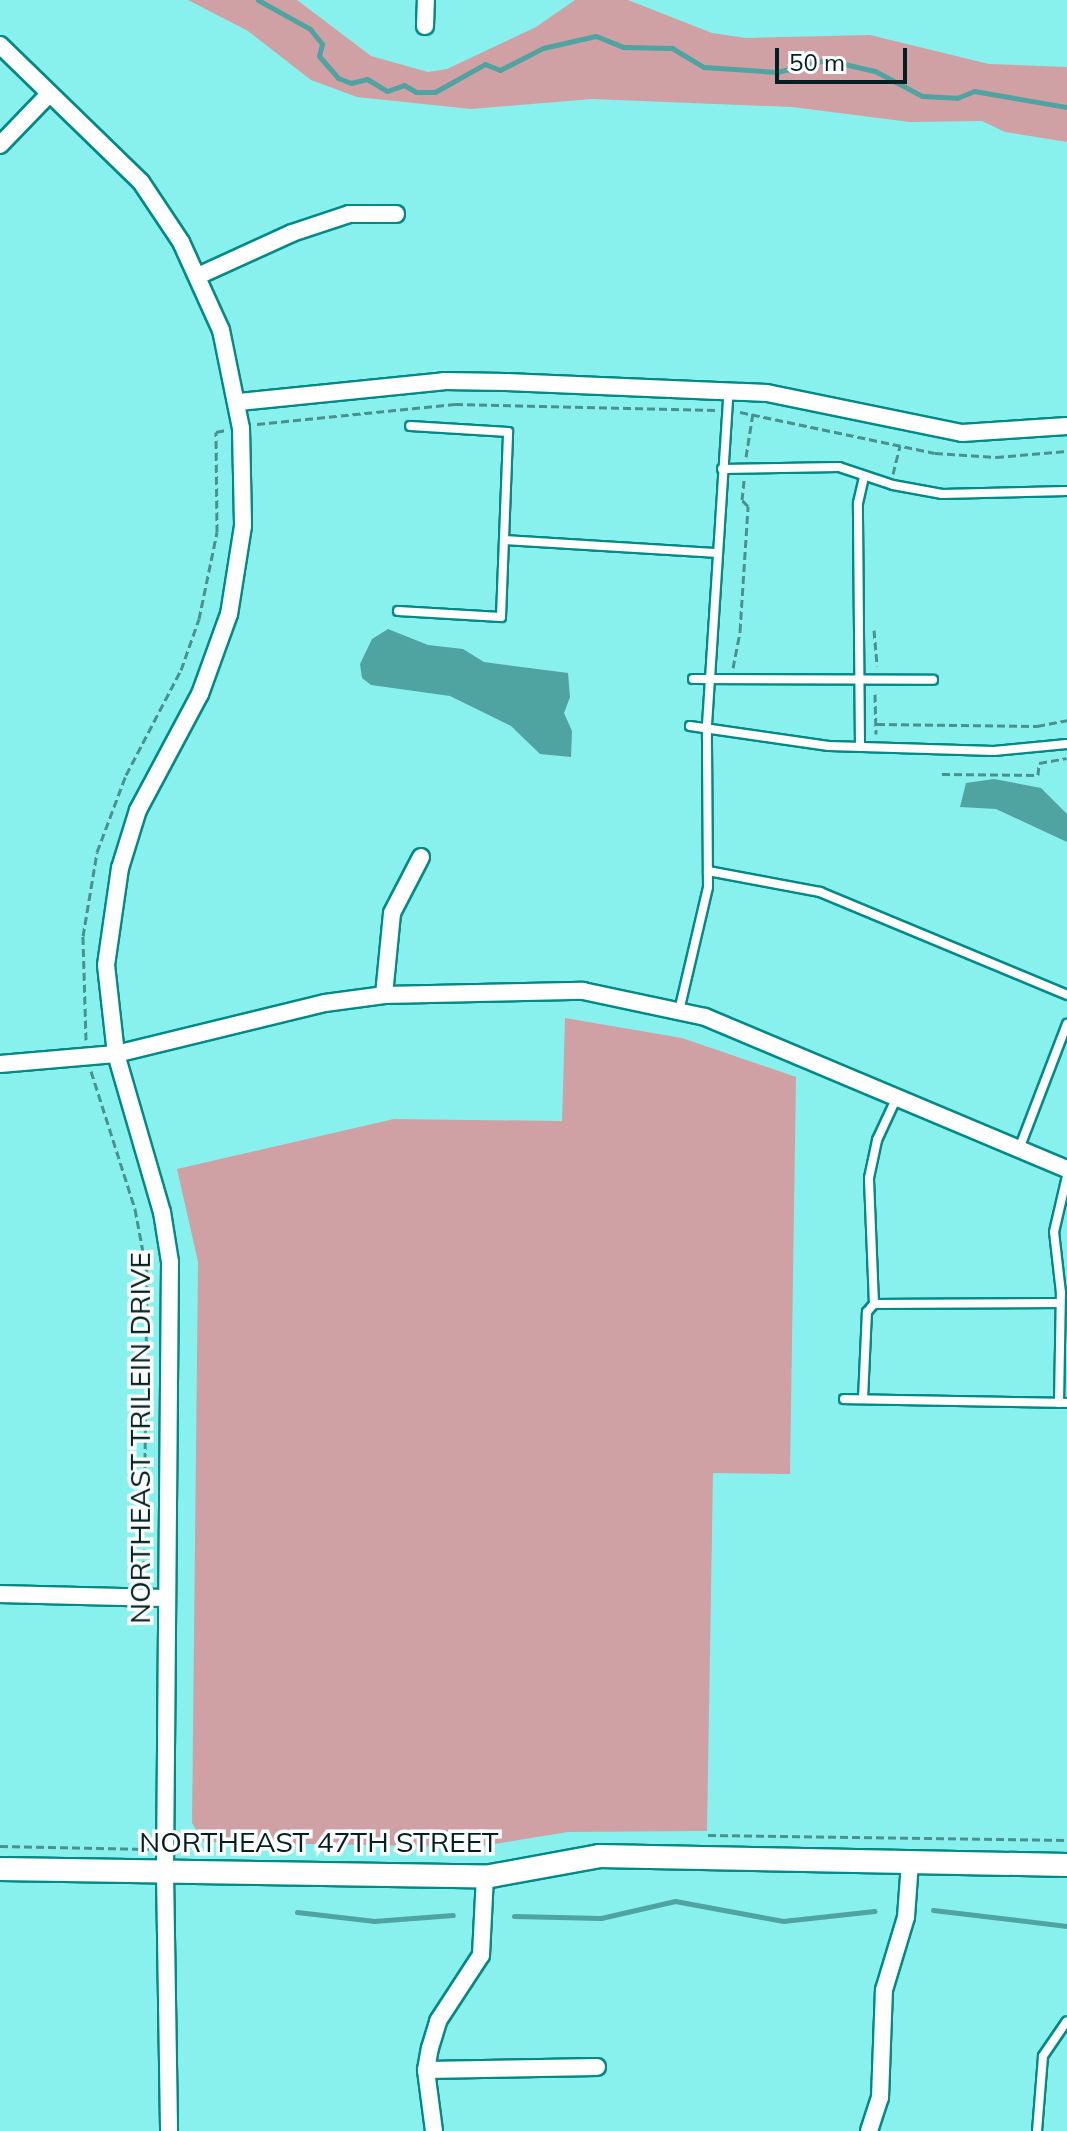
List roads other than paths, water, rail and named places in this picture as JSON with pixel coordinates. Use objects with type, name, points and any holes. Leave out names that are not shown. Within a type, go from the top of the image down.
[{"type":"street","points":[[425,26],[426,0]]},
{"type":"street","name":"NORTHEAST TRILEIN DRIVE","points":[[0,45],[141,182],[200,275],[221,330],[239,402],[243,526],[229,614],[200,694],[138,810],[120,868],[106,965],[116,1054],[162,1212],[170,1262],[165,1860],[169,2131]]},
{"type":"street","points":[[0,145],[49,94]]},
{"type":"street","points":[[200,275],[292,233],[349,214],[396,214]]},
{"type":"street","points":[[239,402],[444,381],[729,389],[962,433],[1067,426]]},
{"type":"street","points":[[384,995],[392,913],[421,857]]},
{"type":"street","points":[[0,1064],[88,1059],[116,1054],[325,1003],[384,995],[583,991],[705,1017],[899,1094],[1067,1169]]},
{"type":"street","points":[[0,1594],[166,1598]]},
{"type":"street","name":"NORTHEAST 47TH STREET","points":[[0,1869],[165,1860],[485,1877],[580,1857],[1067,1865]]},
{"type":"street","points":[[869,2131],[880,2098],[884,1990],[906,1917],[910,1863]]},
{"type":"street","points":[[434,2131],[426,2070],[438,2021],[481,1955],[485,1877]]},
{"type":"street","points":[[426,2070],[597,2067]]},
{"type":"lane","points":[[679,1011],[708,871],[707,725],[715,553],[729,389]]},
{"type":"lane","points":[[398,611],[501,617],[508,432],[410,426]]},
{"type":"lane","points":[[722,469],[839,467],[890,484],[991,496],[1067,491]]},
{"type":"lane","points":[[860,746],[858,503],[864,477]]},
{"type":"lane","points":[[504,540],[715,553]]},
{"type":"lane","points":[[693,679],[933,680]]},
{"type":"lane","points":[[690,726],[707,725],[829,746],[994,751],[1067,744]]},
{"type":"lane","points":[[708,871],[820,892],[1067,995]]},
{"type":"lane","points":[[1019,1149],[1067,1024]]},
{"type":"lane","points":[[863,1399],[867,1312],[874,1304],[869,1178],[877,1140],[899,1094]]},
{"type":"lane","points":[[844,1399],[1063,1403],[1054,1232],[1067,1176]]},
{"type":"lane","points":[[874,1304],[1060,1303]]},
{"type":"lane","points":[[1037,2131],[1043,2056],[1067,2021]]},
{"type":"water","points":[[388,629],[428,645],[463,649],[484,662],[568,673],[570,697],[564,713],[572,731],[571,757],[540,754],[511,726],[450,696],[371,685],[362,678],[360,664],[372,639]]},
{"type":"water","points":[[994,779],[1041,788],[1067,814],[1067,842],[996,809],[960,807],[966,783]]},
{"type":"waterway","points":[[258,0],[310,29],[322,44],[319,56],[338,78],[351,83],[367,79],[387,91],[404,85],[416,92],[435,92],[485,64],[500,70],[543,48],[596,36],[623,47],[672,48],[704,67],[777,72],[826,60],[875,71],[922,96],[957,98],[974,91],[1067,107]]},
{"type":"waterway","points":[[514,1916],[601,1918],[675,1901],[783,1921],[874,1911]]},
{"type":"waterway","points":[[933,1910],[1067,1926]]},
{"type":"waterway","points":[[297,1912],[374,1921],[453,1915]]}]
